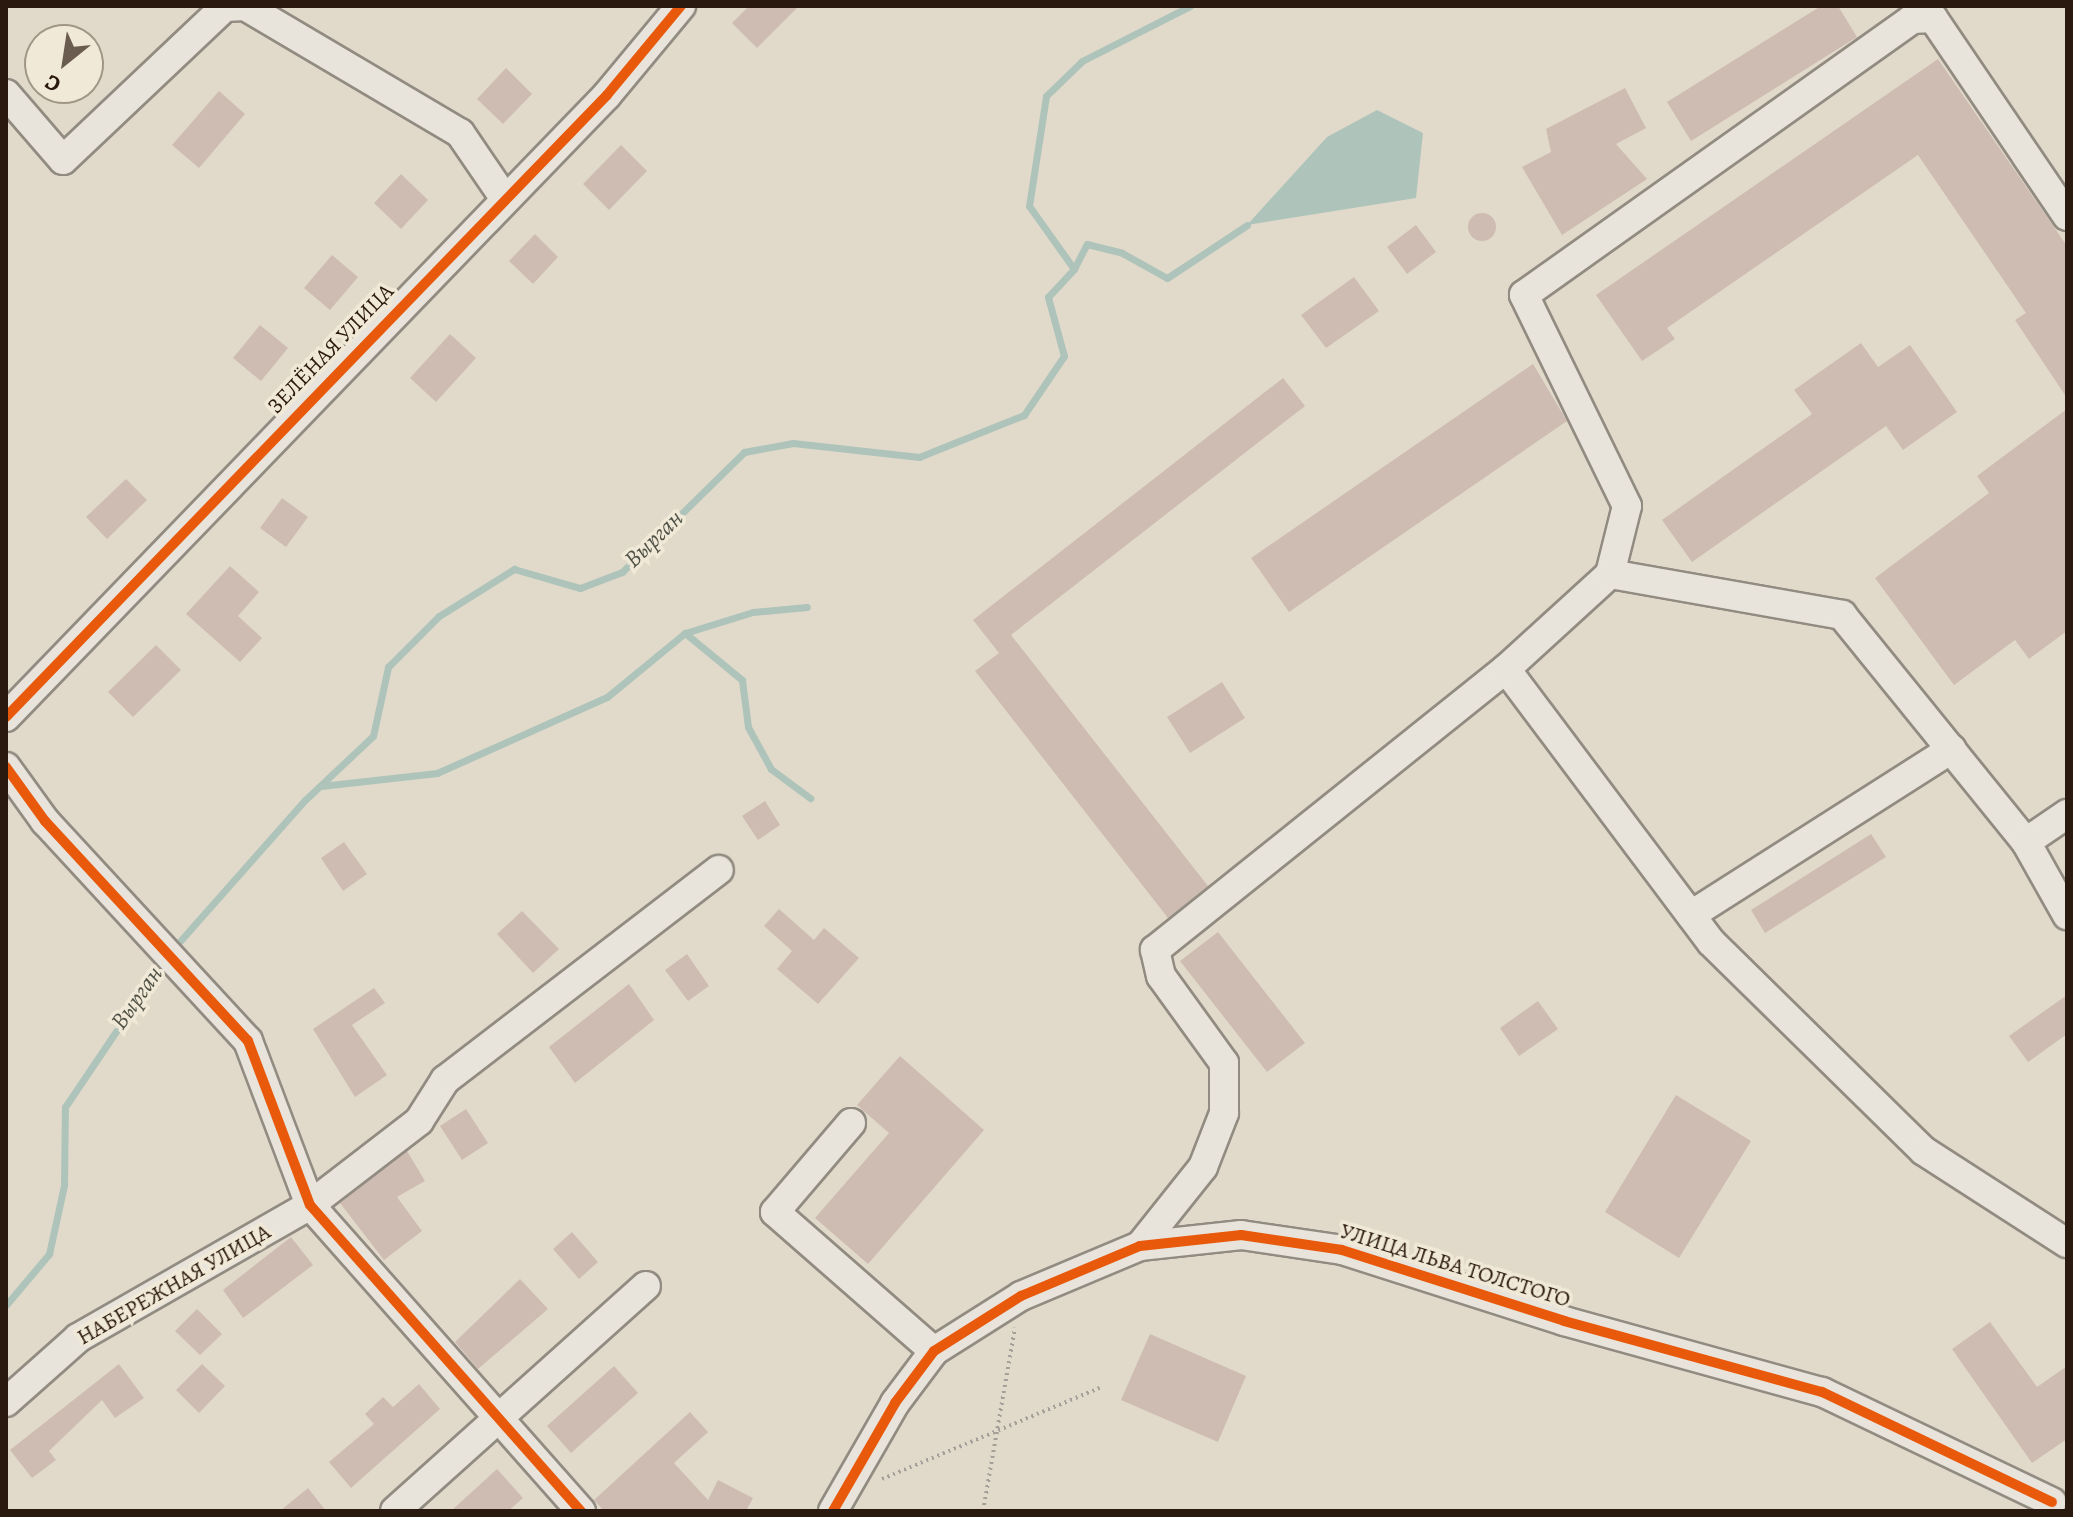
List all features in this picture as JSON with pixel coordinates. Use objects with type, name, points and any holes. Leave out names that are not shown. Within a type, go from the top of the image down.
[{"type":"street","points":[[6,94],[63,160],[133,98],[225,7],[245,6],[460,133],[505,199]]},
{"type":"street","name":"ЗЕЛЁНАЯ УЛИЦА","points":[[6,717],[607,95],[681,6]]},
{"type":"street","points":[[1140,1246],[1203,1167],[1224,1113],[1224,1063],[1161,976],[1155,950],[1506,669],[1610,574],[1627,506],[1524,295],[1912,19],[1933,18],[2067,216]]},
{"type":"street","points":[[1610,574],[1842,615],[2026,842],[2067,915]]},
{"type":"street","points":[[1506,669],[1691,915],[1924,1151],[2067,1243]]},
{"type":"street","points":[[1691,915],[1952,749]]},
{"type":"street","points":[[6,767],[45,821],[248,1041],[310,1205],[495,1420],[581,1511]]},
{"type":"street","points":[[2026,842],[2067,814]]},
{"type":"street","name":"НАБЕРЕЖНАЯ УЛИЦА","points":[[6,1402],[78,1338],[310,1205],[419,1121],[445,1080],[719,870]]},
{"type":"street","points":[[851,1123],[775,1212],[934,1351]]},
{"type":"street","name":"УЛИЦА ЛЬВА ТОЛСТОГО","points":[[844,1506],[934,1351],[1021,1296],[1140,1246],[1241,1235],[1342,1250],[1564,1321],[1822,1392],[2054,1502]]},
{"type":"street","points":[[395,1511],[646,1286]]},
{"type":"path","points":[[983,1511],[1021,1296]]},
{"type":"path","points":[[844,1506],[997,1431],[1100,1388]]},
{"type":"shaded area","points":[[1377,110],[1423,133],[1416,198],[1247,225],[1327,137]]},
{"type":"building","points":[[749,6],[799,6],[757,48],[732,23]]},
{"type":"building","points":[[1821,6],[1838,6],[1857,37],[1691,141],[1667,102]]},
{"type":"building","points":[[1938,59],[2067,246],[2067,398],[2015,320],[2026,313],[1918,155],[1667,328],[1675,339],[1642,361],[1596,295]]},
{"type":"building","points":[[506,68],[532,94],[503,124],[477,99]]},
{"type":"building","points":[[1625,88],[1646,128],[1616,144],[1647,179],[1562,235],[1522,167],[1551,152],[1546,129]]},
{"type":"building","points":[[219,91],[245,114],[199,168],[172,145]]},
{"type":"building","points":[[621,145],[647,171],[609,210],[583,184]]},
{"type":"building","points":[[401,174],[428,200],[401,229],[374,203]]},
{"type":"building","points":[[1482,213],[1492,217],[1496,227],[1492,237],[1482,241],[1472,237],[1468,227],[1472,217]]},
{"type":"building","points":[[1416,225],[1436,252],[1407,274],[1387,247]]},
{"type":"building","points":[[535,234],[558,257],[533,284],[509,261]]},
{"type":"building","points":[[332,255],[358,277],[330,310],[304,288]]},
{"type":"building","points":[[1354,277],[1379,311],[1326,348],[1301,315]]},
{"type":"building","points":[[260,325],[288,348],[261,381],[233,358]]},
{"type":"building","points":[[450,334],[476,358],[436,402],[410,378]]},
{"type":"building","points":[[1861,343],[1878,367],[1910,345],[1957,412],[1903,450],[1886,426],[1692,562],[1662,520],[1812,414],[1794,390]]},
{"type":"building","points":[[1533,364],[1567,421],[1289,612],[1251,558]]},
{"type":"building","points":[[1283,378],[1305,406],[1011,635],[1208,886],[1168,918],[975,671],[999,653],[973,620]]},
{"type":"building","points":[[2067,409],[2067,631],[2029,659],[2015,640],[1954,685],[1875,578],[1989,493],[1977,476]]},
{"type":"building","points":[[126,479],[147,500],[107,539],[86,517]]},
{"type":"building","points":[[282,498],[308,517],[286,547],[260,528]]},
{"type":"building","points":[[230,566],[259,592],[238,616],[262,638],[240,662],[186,614]]},
{"type":"building","points":[[156,645],[181,670],[133,717],[108,692]]},
{"type":"building","points":[[1222,682],[1245,718],[1190,753],[1167,717]]},
{"type":"building","points":[[765,801],[780,825],[758,840],[742,816]]},
{"type":"building","points":[[1871,834],[1886,857],[1765,933],[1751,910]]},
{"type":"building","points":[[344,842],[367,874],[343,891],[321,858]]},
{"type":"building","points":[[779,909],[814,940],[824,928],[859,958],[818,1004],[777,969],[792,951],[764,926]]},
{"type":"building","points":[[522,911],[559,949],[533,973],[497,934]]},
{"type":"building","points":[[1218,932],[1305,1043],[1267,1072],[1180,961]]},
{"type":"building","points":[[687,954],[709,986],[688,1001],[665,970]]},
{"type":"building","points":[[629,984],[654,1020],[575,1083],[549,1047]]},
{"type":"building","points":[[374,988],[385,1003],[352,1025],[387,1075],[355,1097],[313,1029]]},
{"type":"building","points":[[2067,995],[2067,1034],[2028,1062],[2009,1036]]},
{"type":"building","points":[[1538,1001],[1558,1029],[1519,1056],[1500,1028]]},
{"type":"building","points":[[900,1056],[984,1130],[868,1264],[815,1218],[889,1133],[857,1105]]},
{"type":"building","points":[[1676,1095],[1751,1141],[1679,1258],[1605,1212]]},
{"type":"building","points":[[466,1109],[488,1143],[462,1160],[440,1126]]},
{"type":"building","points":[[407,1151],[425,1181],[397,1197],[422,1231],[384,1260],[340,1203]]},
{"type":"building","points":[[572,1232],[598,1262],[579,1279],[553,1249]]},
{"type":"building","points":[[291,1237],[313,1265],[243,1318],[223,1290]]},
{"type":"building","points":[[520,1279],[548,1309],[478,1369],[455,1342]]},
{"type":"building","points":[[197,1309],[222,1334],[200,1355],[175,1331]]},
{"type":"building","points":[[1990,1322],[2037,1387],[2067,1366],[2067,1439],[2032,1463],[1952,1349]]},
{"type":"building","points":[[1150,1334],[1246,1376],[1218,1442],[1121,1400]]},
{"type":"building","points":[[119,1364],[144,1398],[115,1418],[102,1400],[49,1451],[56,1460],[32,1478],[10,1450]]},
{"type":"building","points":[[202,1364],[225,1386],[199,1413],[176,1390]]},
{"type":"building","points":[[614,1366],[638,1393],[571,1453],[547,1426]]},
{"type":"building","points":[[419,1384],[440,1409],[351,1488],[329,1462],[374,1424],[365,1414],[383,1397],[393,1407]]},
{"type":"building","points":[[690,1412],[708,1432],[674,1463],[708,1500],[718,1480],[753,1498],[746,1511],[604,1511],[594,1500]]},
{"type":"building","points":[[497,1469],[523,1498],[508,1511],[451,1511]]},
{"type":"building","points":[[308,1488],[326,1511],[280,1511]]},
{"type":"waterway","name":"Вырган","points":[[173,949],[305,800],[373,736],[388,667],[439,616],[514,569],[580,588],[622,572],[744,452],[793,443],[919,457],[1024,415],[1064,356],[1048,297],[1074,269],[1029,206],[1046,96],[1082,61],[1190,6]]},
{"type":"waterway","points":[[1074,269],[1087,244],[1122,253],[1167,278],[1247,225]]},
{"type":"waterway","points":[[321,786],[437,773],[607,697],[685,633],[753,612],[807,607]]},
{"type":"waterway","points":[[685,633],[742,680],[748,727],[771,769],[810,798]]},
{"type":"waterway","name":"Вырган","points":[[6,1305],[49,1254],[64,1185],[65,1107],[165,959]]},
{"type":"cycle path","points":[[6,717],[607,95],[681,6]]},
{"type":"cycle path","points":[[6,767],[45,821],[248,1041],[310,1205],[581,1511]]},
{"type":"cycle path","points":[[833,1511],[895,1403],[934,1351],[1021,1296],[1140,1246],[1241,1235],[1342,1250],[1564,1321],[1822,1392],[2052,1502]]}]
